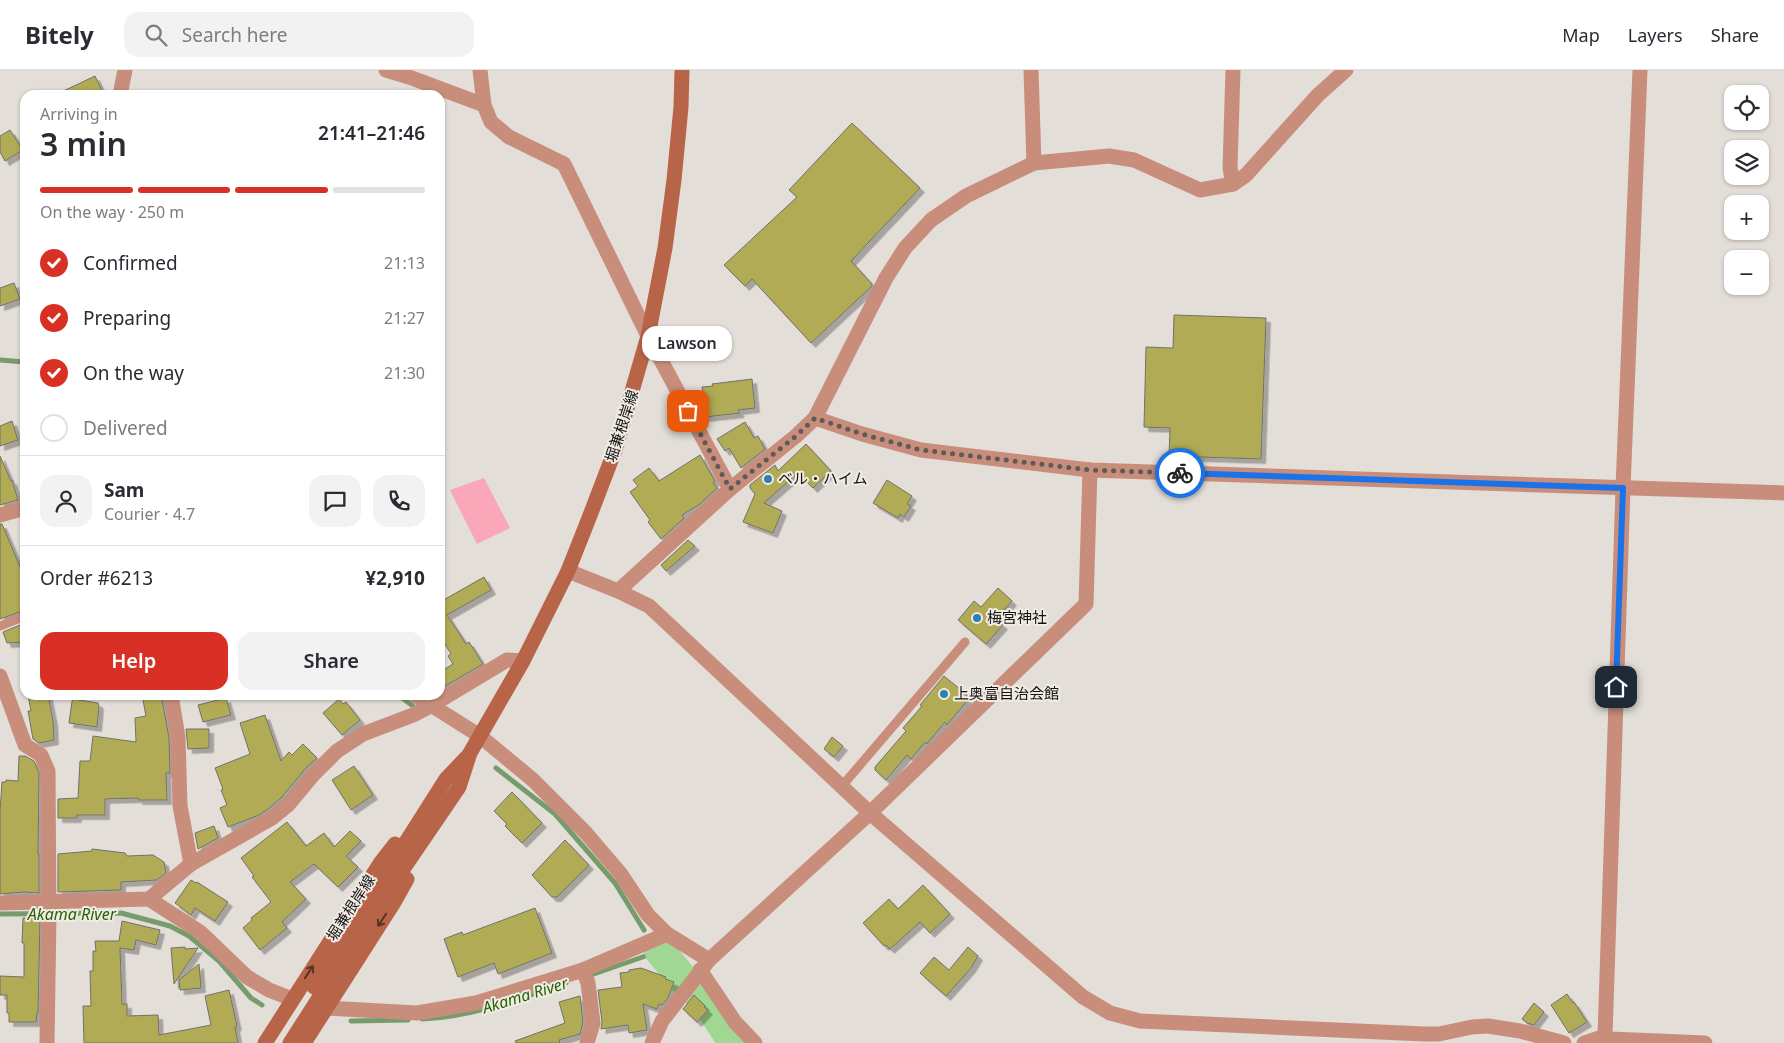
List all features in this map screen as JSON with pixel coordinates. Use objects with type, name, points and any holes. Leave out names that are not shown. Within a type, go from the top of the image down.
[{"type":"main road","name":"堀兼根岸線","points":[[290,1043],[382,900],[470,753],[523,661],[568,571],[615,450],[648,336],[665,248],[674,180],[681,107],[682,70]]},
{"type":"main road","name":"堀兼根岸線","points":[[264,1043],[381,862],[452,783]]},
{"type":"main road","name":"堀兼根岸線","points":[[304,1043],[393,904],[452,783]]},
{"type":"main road","name":"堀兼根岸線","points":[[278,1043],[452,783]]},
{"type":"street","points":[[121,90],[125,70]]},
{"type":"street","points":[[386,70],[409,76],[484,105]]},
{"type":"street","points":[[480,70],[484,105],[491,122],[509,137],[564,164],[648,336],[730,489]]},
{"type":"street","points":[[1031,70],[1034,163]]},
{"type":"street","points":[[1233,70],[1230,168],[1233,184]]},
{"type":"street","points":[[618,591],[730,489],[796,436],[815,418],[886,278],[905,248],[931,220],[966,196],[1034,163],[1110,156],[1134,160],[1200,190],[1233,184],[1246,175],[1318,95],[1346,70]]},
{"type":"street","points":[[1605,1036],[1623,488],[1640,70]]},
{"type":"street","points":[[815,418],[862,434],[921,450],[1090,470],[1784,493]]},
{"type":"street","points":[[652,1043],[662,1021],[705,966],[870,813],[1086,604],[1090,470]]},
{"type":"street","points":[[0,515],[20,509]]},
{"type":"street","points":[[568,571],[649,606],[870,813],[1083,998],[1110,1012],[1140,1020],[1424,1034],[1439,1034],[1472,1027],[1488,1026],[1520,1031],[1564,1043]]},
{"type":"street","points":[[445,697],[507,660],[523,661]]},
{"type":"street","points":[[0,676],[25,745],[41,754],[48,770],[49,909],[47,1043]]},
{"type":"street","points":[[172,700],[178,738],[180,806],[191,864]]},
{"type":"street","points":[[417,700],[423,710],[480,736],[533,780],[585,832],[620,873],[648,915],[705,966],[735,1022],[755,1043]]},
{"type":"street","points":[[0,903],[49,909],[149,899],[191,864],[272,818],[288,805],[337,750],[363,734],[423,710],[440,700]]},
{"type":"street","points":[[149,899],[200,932],[246,977],[269,990],[292,999]]},
{"type":"street","points":[[326,1008],[417,1013],[476,1003],[585,977],[667,934]]},
{"type":"street","points":[[585,977],[593,1023],[588,1043]]},
{"type":"street","points":[[1584,1043],[1605,1036],[1610,1039],[1705,1043]]},
{"type":"lane","points":[[0,626],[20,618]]},
{"type":"lane","points":[[842,786],[964,642]]},
{"type":"shaded area","points":[[484,478],[510,528],[477,544],[450,490]]},
{"type":"building","points":[[95,76],[102,90],[66,90]]},
{"type":"building","points":[[852,123],[920,188],[851,261],[872,286],[811,343],[752,279],[745,286],[724,265],[797,197],[789,190]]},
{"type":"building","points":[[10,130],[20,145],[20,152],[5,161],[0,152],[0,136]]},
{"type":"building","points":[[14,283],[20,299],[0,306],[0,288]]},
{"type":"building","points":[[1174,315],[1266,318],[1261,459],[1169,456],[1170,428],[1144,427],[1146,347],[1173,348]]},
{"type":"building","points":[[752,379],[755,408],[738,410],[740,413],[705,417],[702,387]]},
{"type":"building","points":[[12,421],[18,440],[0,446],[0,426]]},
{"type":"building","points":[[745,422],[754,438],[758,436],[765,449],[741,468],[729,448],[725,451],[717,439]]},
{"type":"building","points":[[806,444],[831,471],[813,488],[798,473],[764,503],[782,511],[773,533],[743,522],[755,494],[750,485],[775,465],[778,471]]},
{"type":"building","points":[[700,455],[717,488],[700,504],[682,515],[684,518],[661,539],[630,492],[638,486],[633,480],[649,468],[659,481]]},
{"type":"building","points":[[0,456],[12,480],[18,500],[0,505]]},
{"type":"building","points":[[887,480],[912,496],[907,504],[911,506],[904,517],[900,514],[898,518],[873,503]]},
{"type":"building","points":[[0,524],[2,524],[20,566],[20,612],[0,619]]},
{"type":"building","points":[[688,540],[695,546],[666,571],[661,565]]},
{"type":"building","points":[[484,577],[491,590],[447,615],[466,644],[469,642],[483,664],[445,686],[445,669],[453,664],[448,656],[451,654],[445,644],[445,599]]},
{"type":"building","name":"梅宮神社","points":[[998,588],[1012,601],[996,619],[1003,625],[986,644],[958,620],[974,601],[981,607]]},
{"type":"building","points":[[20,625],[20,642],[7,643],[3,632]]},
{"type":"building","points":[[944,676],[967,695],[967,701],[947,725],[945,722],[927,744],[925,742],[911,759],[907,755],[886,780],[875,770],[875,767],[906,731],[903,728]]},
{"type":"building","points":[[29,700],[49,700],[54,740],[39,743],[33,739],[28,711],[31,711]]},
{"type":"building","points":[[80,700],[98,703],[97,727],[69,723],[72,701]]},
{"type":"building","points":[[143,700],[162,700],[169,738],[170,773],[166,773],[167,800],[138,800],[138,798],[105,799],[105,815],[77,815],[77,818],[58,818],[58,799],[78,798],[80,761],[90,761],[93,736],[136,742],[135,718],[146,716]]},
{"type":"building","points":[[227,700],[231,715],[203,722],[198,705]]},
{"type":"building","points":[[340,700],[343,704],[346,702],[360,720],[342,735],[323,713]]},
{"type":"building","points":[[265,715],[281,761],[289,752],[292,755],[303,744],[317,758],[281,798],[267,810],[257,816],[228,827],[220,808],[227,805],[215,768],[250,754],[240,723]]},
{"type":"building","points":[[186,729],[209,729],[209,748],[188,749]]},
{"type":"building","points":[[832,737],[843,746],[834,757],[824,749]]},
{"type":"building","points":[[19,756],[25,756],[34,761],[39,773],[39,893],[0,894],[2,782],[6,782],[6,780],[18,781]]},
{"type":"building","points":[[354,766],[373,795],[351,810],[332,780]]},
{"type":"building","points":[[512,792],[542,823],[522,843],[505,826],[507,824],[494,811]]},
{"type":"building","points":[[287,822],[306,846],[324,833],[334,847],[350,831],[361,841],[346,856],[358,867],[338,887],[314,864],[290,882],[306,899],[282,922],[287,928],[260,950],[243,928],[252,920],[251,918],[271,902],[252,877],[254,876],[241,858]]},
{"type":"building","points":[[214,826],[218,838],[198,849],[195,833]]},
{"type":"building","points":[[565,840],[589,865],[557,897],[552,897],[532,875]]},
{"type":"building","points":[[92,849],[125,853],[127,856],[153,855],[164,862],[166,873],[157,880],[121,882],[121,890],[58,892],[58,854],[92,851]]},
{"type":"building","points":[[191,880],[228,902],[215,921],[195,908],[191,915],[175,903]]},
{"type":"building","points":[[923,885],[950,914],[930,933],[920,922],[890,949],[886,945],[884,946],[863,923],[889,899],[898,909]]},
{"type":"building","points":[[535,908],[552,953],[498,974],[494,963],[458,977],[444,939],[462,932],[463,935]]},
{"type":"building","points":[[23,918],[40,919],[38,1013],[36,1022],[9,1022],[7,995],[0,995],[0,976],[24,977]]},
{"type":"building","points":[[122,921],[160,930],[156,945],[136,940],[134,950],[120,948],[122,1004],[127,1004],[127,1016],[158,1015],[159,1035],[211,1025],[205,996],[229,990],[237,1026],[235,1027],[238,1043],[84,1043],[83,1006],[91,1006],[90,971],[93,971],[93,951],[96,951],[95,941],[119,941]]},
{"type":"building","points":[[185,947],[185,949],[198,948],[174,984],[171,948]]},
{"type":"building","points":[[968,947],[978,956],[971,968],[946,996],[920,973],[934,957],[949,970]]},
{"type":"building","points":[[199,964],[201,988],[180,990],[179,980]]},
{"type":"building","points":[[641,968],[674,982],[668,998],[662,1005],[659,1004],[657,1009],[643,1004],[647,1030],[629,1033],[628,1025],[601,1029],[602,1022],[598,990],[622,987],[620,973]]},
{"type":"building","points":[[1567,994],[1587,1022],[1569,1033],[1551,1005]]},
{"type":"building","points":[[694,995],[708,1010],[697,1022],[683,1009]]},
{"type":"building","points":[[580,996],[583,1022],[580,1034],[559,1040],[560,1043],[516,1043],[515,1041],[565,1023],[559,1002]]},
{"type":"building","points":[[1534,1003],[1544,1012],[1534,1025],[1522,1019]]},
{"type":"waterway","points":[[0,360],[20,362]]},
{"type":"waterway","points":[[405,700],[413,706]]},
{"type":"waterway","points":[[496,768],[555,814],[615,883],[644,930]]},
{"type":"waterway","name":"Akama River","points":[[0,914],[121,913],[170,926],[189,936],[219,961],[251,998],[262,1005]]},
{"type":"waterway","name":"Akama River","points":[[588,976],[660,951]]},
{"type":"waterway","name":"Akama River","points":[[660,951],[682,978]]},
{"type":"waterway","name":"Akama River","points":[[422,1019],[440,1018],[477,1011],[566,983]]},
{"type":"waterway","points":[[696,991],[706,1000],[734,1043]]},
{"type":"waterway","name":"Akama River","points":[[351,1021],[408,1020]]},
{"type":"way so far","points":[[688,411],[730,489],[796,436],[815,418],[862,434],[921,450],[1090,470],[1180,473]]},
{"type":"place","name":"Lawson","points":[[688,411]]},
{"type":"place","name":"ベル・ハイム","points":[[768,479]]},
{"type":"place","name":"梅宮神社","points":[[977,618]]},
{"type":"place","name":"上奥富自治会館","points":[[944,694]]},
{"type":"route","points":[[1180,473],[1623,488],[1616,687]]}]
